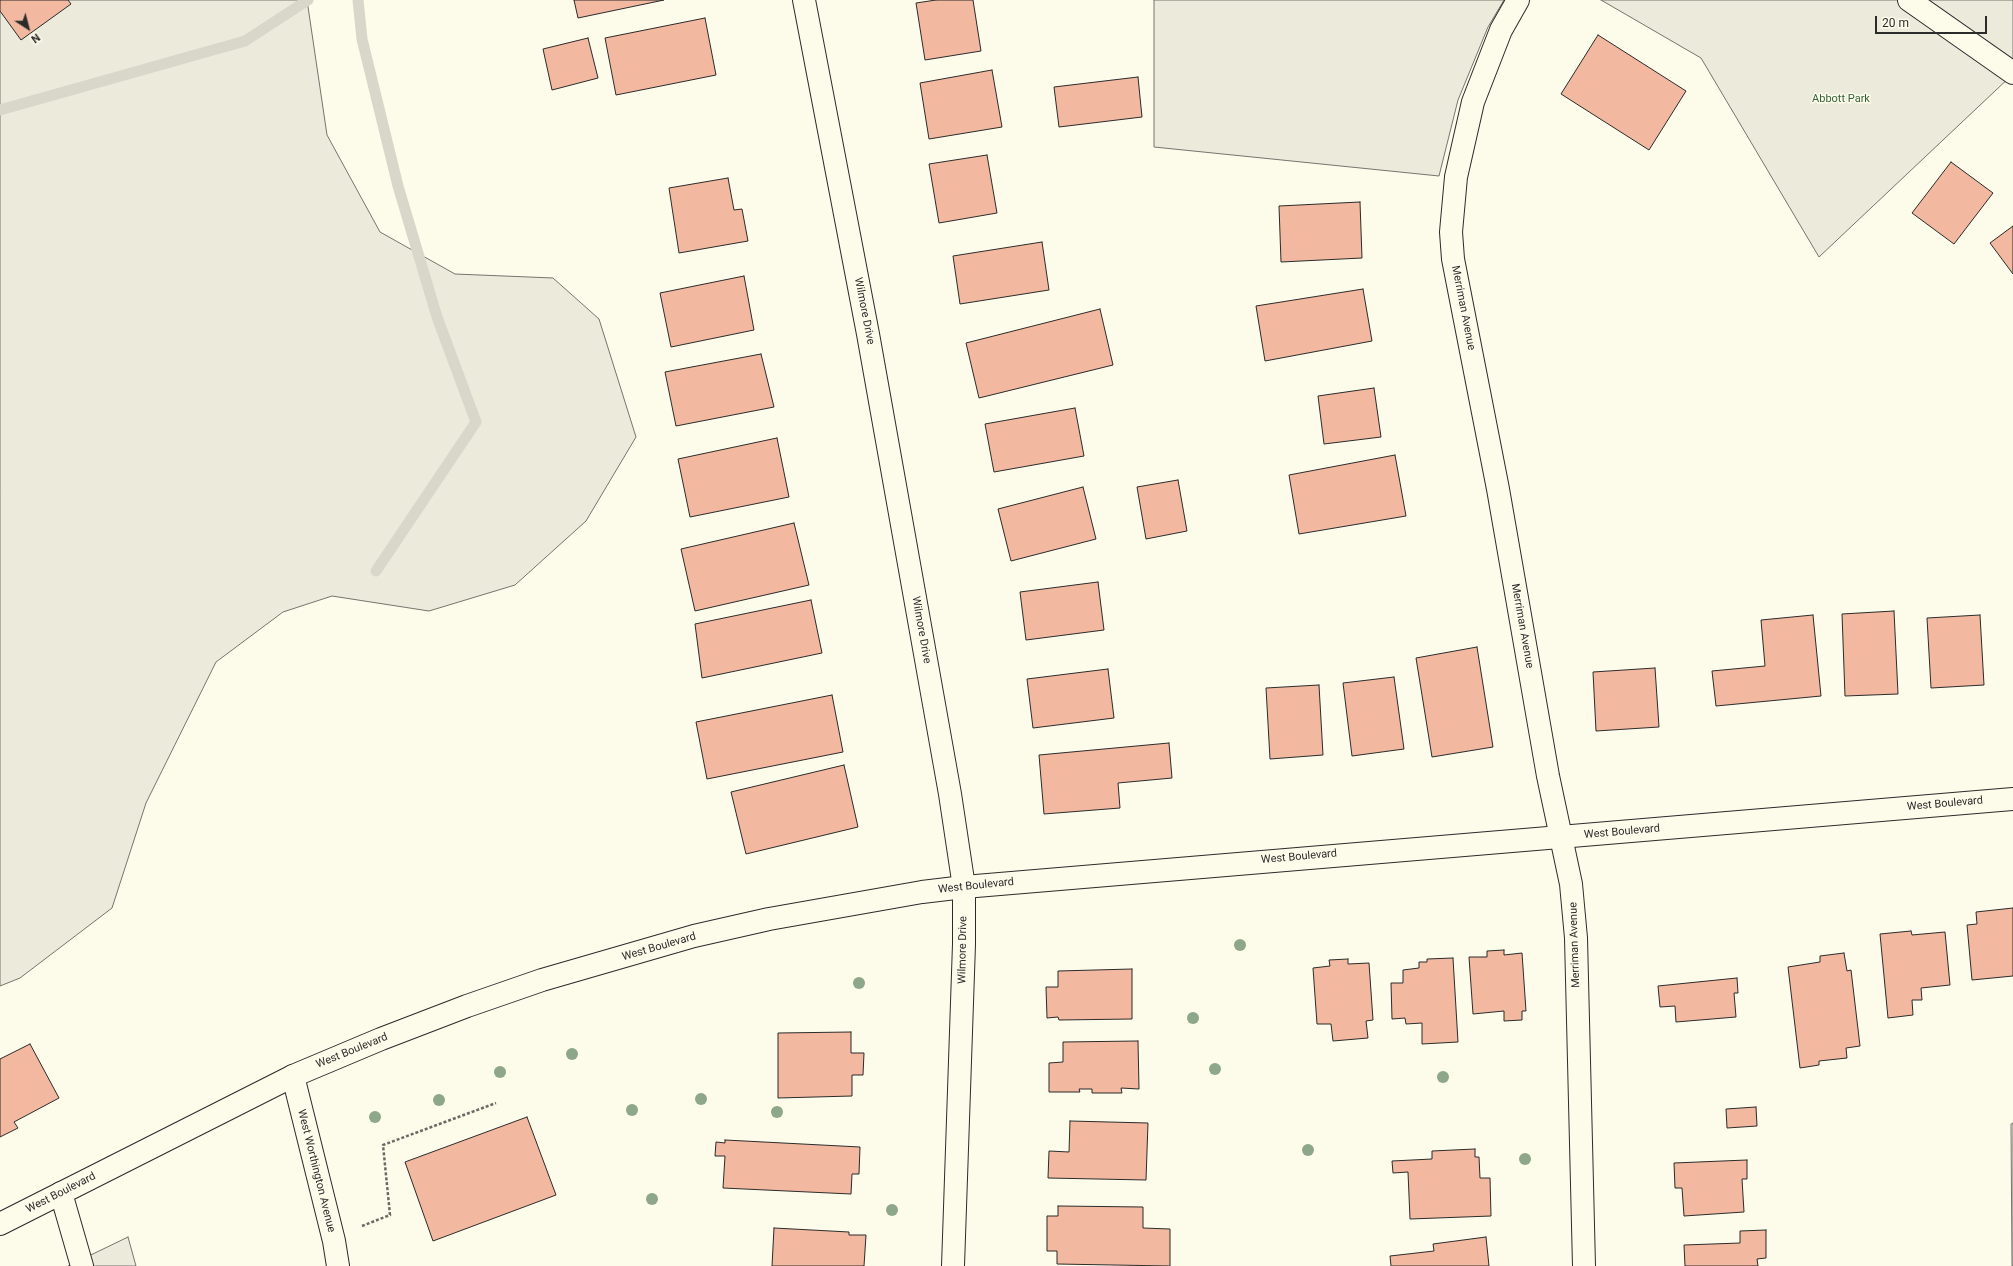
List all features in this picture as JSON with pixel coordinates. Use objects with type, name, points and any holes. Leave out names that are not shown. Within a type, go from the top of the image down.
[{"type":"street","name":"Wilmore Drive","points":[[804,0],[869,341],[950,794],[964,886],[964,944],[953,1266]]},
{"type":"street","name":"Merriman Avenue","points":[[1518,0],[1502,30],[1474,102],[1456,177],[1451,232],[1454,266],[1496,481],[1550,781],[1571,884],[1574,911],[1584,1266]]},
{"type":"street","points":[[1909,0],[2013,73]]},
{"type":"street","name":"West Boulevard","points":[[0,1224],[293,1076],[381,1039],[527,985],[694,936],[769,919],[964,886],[2013,799]]},
{"type":"street","name":"West Worthington Avenue","points":[[293,1076],[334,1241],[338,1266]]},
{"type":"street","points":[[61,1193],[82,1266]]},
{"type":"path","points":[[359,1227],[390,1215],[383,1146],[496,1103]]},
{"type":"green space","points":[[0,0],[307,0],[327,135],[380,232],[455,274],[553,278],[599,319],[636,437],[586,521],[515,585],[429,611],[332,596],[283,612],[216,662],[146,803],[112,908],[20,978],[0,986]]},
{"type":"green space","points":[[1154,0],[1504,0],[1488,27],[1458,100],[1439,176],[1154,147]]},
{"type":"green space","name":"Abbott Park","points":[[1601,0],[2013,0],[2013,74],[1819,257],[1701,58]]},
{"type":"green space","points":[[2013,1123],[2013,1266],[2012,1266],[2011,1124]]},
{"type":"shaded area","points":[[128,1237],[136,1266],[68,1266]]},
{"type":"building","points":[[0,0],[68,0],[71,4],[21,40],[0,11]]},
{"type":"building","points":[[574,0],[664,0],[578,18]]},
{"type":"building","points":[[936,0],[973,0],[981,51],[925,60],[916,3]]},
{"type":"building","points":[[705,18],[716,75],[616,95],[605,38]]},
{"type":"building","points":[[1598,35],[1686,91],[1649,150],[1561,94]]},
{"type":"building","points":[[588,38],[598,78],[552,90],[543,49]]},
{"type":"building","points":[[992,70],[1002,127],[929,139],[920,83]]},
{"type":"building","points":[[1138,77],[1142,117],[1059,127],[1054,87]]},
{"type":"building","points":[[987,155],[997,213],[939,223],[929,164]]},
{"type":"building","points":[[1951,162],[1993,193],[1954,244],[1912,213]]},
{"type":"building","points":[[728,178],[734,210],[742,209],[748,241],[679,253],[669,188]]},
{"type":"building","points":[[1360,202],[1362,258],[1281,262],[1279,206]]},
{"type":"building","points":[[2013,226],[2013,274],[1990,243]]},
{"type":"building","points":[[1042,242],[1049,290],[960,304],[953,256]]},
{"type":"building","points":[[744,276],[754,330],[671,347],[660,293]]},
{"type":"building","points":[[1363,289],[1372,341],[1265,361],[1256,306]]},
{"type":"building","points":[[1100,309],[1113,365],[979,398],[966,343]]},
{"type":"building","points":[[761,354],[774,407],[676,426],[665,372]]},
{"type":"building","points":[[1374,388],[1381,437],[1324,444],[1318,396]]},
{"type":"building","points":[[1075,408],[1084,456],[994,472],[985,424]]},
{"type":"building","points":[[777,438],[789,497],[690,517],[678,459]]},
{"type":"building","points":[[1395,455],[1406,516],[1299,534],[1289,475]]},
{"type":"building","points":[[1178,480],[1187,531],[1146,539],[1137,487]]},
{"type":"building","points":[[1083,487],[1096,539],[1011,561],[998,509]]},
{"type":"building","points":[[794,523],[809,585],[695,611],[681,549]]},
{"type":"building","points":[[1098,582],[1104,630],[1026,640],[1020,592]]},
{"type":"building","points":[[811,600],[822,653],[702,678],[695,624]]},
{"type":"building","points":[[1894,611],[1898,694],[1845,696],[1842,614]]},
{"type":"building","points":[[1813,615],[1821,696],[1716,706],[1712,671],[1765,666],[1761,620]]},
{"type":"building","points":[[1980,615],[1984,685],[1931,688],[1927,618]]},
{"type":"building","points":[[1477,647],[1493,747],[1432,757],[1416,658]]},
{"type":"building","points":[[1655,668],[1659,727],[1596,731],[1593,672]]},
{"type":"building","points":[[1108,669],[1114,718],[1033,728],[1027,679]]},
{"type":"building","points":[[1394,677],[1404,749],[1352,756],[1343,683]]},
{"type":"building","points":[[1319,685],[1323,755],[1270,759],[1266,688]]},
{"type":"building","points":[[832,695],[843,752],[707,779],[696,722]]},
{"type":"building","points":[[1169,743],[1172,778],[1118,783],[1120,808],[1044,814],[1039,755]]},
{"type":"building","points":[[844,765],[858,827],[746,854],[731,792]]},
{"type":"building","points":[[2013,908],[2013,976],[1972,980],[1967,925],[1977,924],[1976,912]]},
{"type":"building","points":[[1911,931],[1912,935],[1945,932],[1950,985],[1921,988],[1922,1000],[1912,1000],[1913,1015],[1888,1018],[1880,934]]},
{"type":"building","points":[[1504,950],[1504,955],[1522,953],[1526,1011],[1522,1011],[1522,1020],[1504,1021],[1504,1011],[1473,1014],[1469,957],[1487,957],[1487,951]]},
{"type":"building","points":[[1844,953],[1847,971],[1851,970],[1860,1046],[1846,1048],[1847,1058],[1819,1061],[1819,1065],[1800,1068],[1788,967],[1820,962],[1820,956]]},
{"type":"building","points":[[1453,958],[1458,1042],[1422,1044],[1422,1023],[1406,1024],[1405,1018],[1392,1019],[1391,983],[1403,983],[1403,970],[1419,968],[1419,962],[1427,962],[1427,959]]},
{"type":"building","points":[[1348,959],[1348,964],[1369,963],[1373,1020],[1366,1021],[1368,1038],[1333,1041],[1331,1024],[1317,1024],[1313,968],[1330,966],[1329,960]]},
{"type":"building","points":[[1132,969],[1132,1019],[1059,1020],[1058,1017],[1047,1018],[1046,987],[1058,987],[1058,971]]},
{"type":"building","points":[[1737,978],[1738,993],[1734,993],[1736,1017],[1676,1022],[1675,1006],[1660,1007],[1658,986]]},
{"type":"building","points":[[851,1032],[851,1053],[864,1053],[863,1075],[852,1075],[852,1096],[778,1098],[778,1033]]},
{"type":"building","points":[[1138,1041],[1139,1089],[1121,1088],[1122,1093],[1092,1093],[1092,1089],[1079,1089],[1080,1092],[1049,1092],[1049,1063],[1063,1062],[1063,1042]]},
{"type":"building","points":[[30,1044],[59,1098],[14,1122],[18,1128],[0,1137],[0,1059]]},
{"type":"building","points":[[1756,1107],[1757,1126],[1727,1128],[1726,1109]]},
{"type":"building","points":[[527,1117],[556,1195],[433,1241],[405,1162]]},
{"type":"building","points":[[1070,1121],[1148,1123],[1146,1180],[1048,1178],[1049,1151],[1069,1152]]},
{"type":"building","points":[[725,1140],[860,1147],[859,1174],[852,1174],[851,1194],[723,1188],[725,1156],[715,1156],[716,1142],[725,1143]]},
{"type":"building","points":[[1475,1149],[1475,1157],[1479,1157],[1480,1178],[1490,1178],[1491,1216],[1410,1219],[1408,1172],[1393,1173],[1392,1161],[1432,1159],[1432,1151]]},
{"type":"building","points":[[1747,1160],[1747,1179],[1742,1179],[1744,1212],[1684,1216],[1682,1188],[1675,1188],[1674,1163]]},
{"type":"building","points":[[1058,1206],[1143,1207],[1143,1228],[1170,1229],[1170,1266],[1057,1264],[1057,1251],[1047,1251],[1047,1216],[1058,1216]]},
{"type":"building","points":[[774,1228],[849,1232],[849,1235],[866,1235],[864,1266],[772,1266]]},
{"type":"building","points":[[1766,1230],[1766,1258],[1757,1259],[1758,1266],[1685,1266],[1684,1245],[1740,1243],[1740,1231]]},
{"type":"building","points":[[1486,1237],[1489,1266],[1391,1266],[1390,1256],[1434,1251],[1433,1244]]},
{"type":"waterway","points":[[0,110],[245,41],[308,0]]},
{"type":"waterway","points":[[358,0],[362,39],[398,186],[437,317],[476,422],[376,571]]}]
